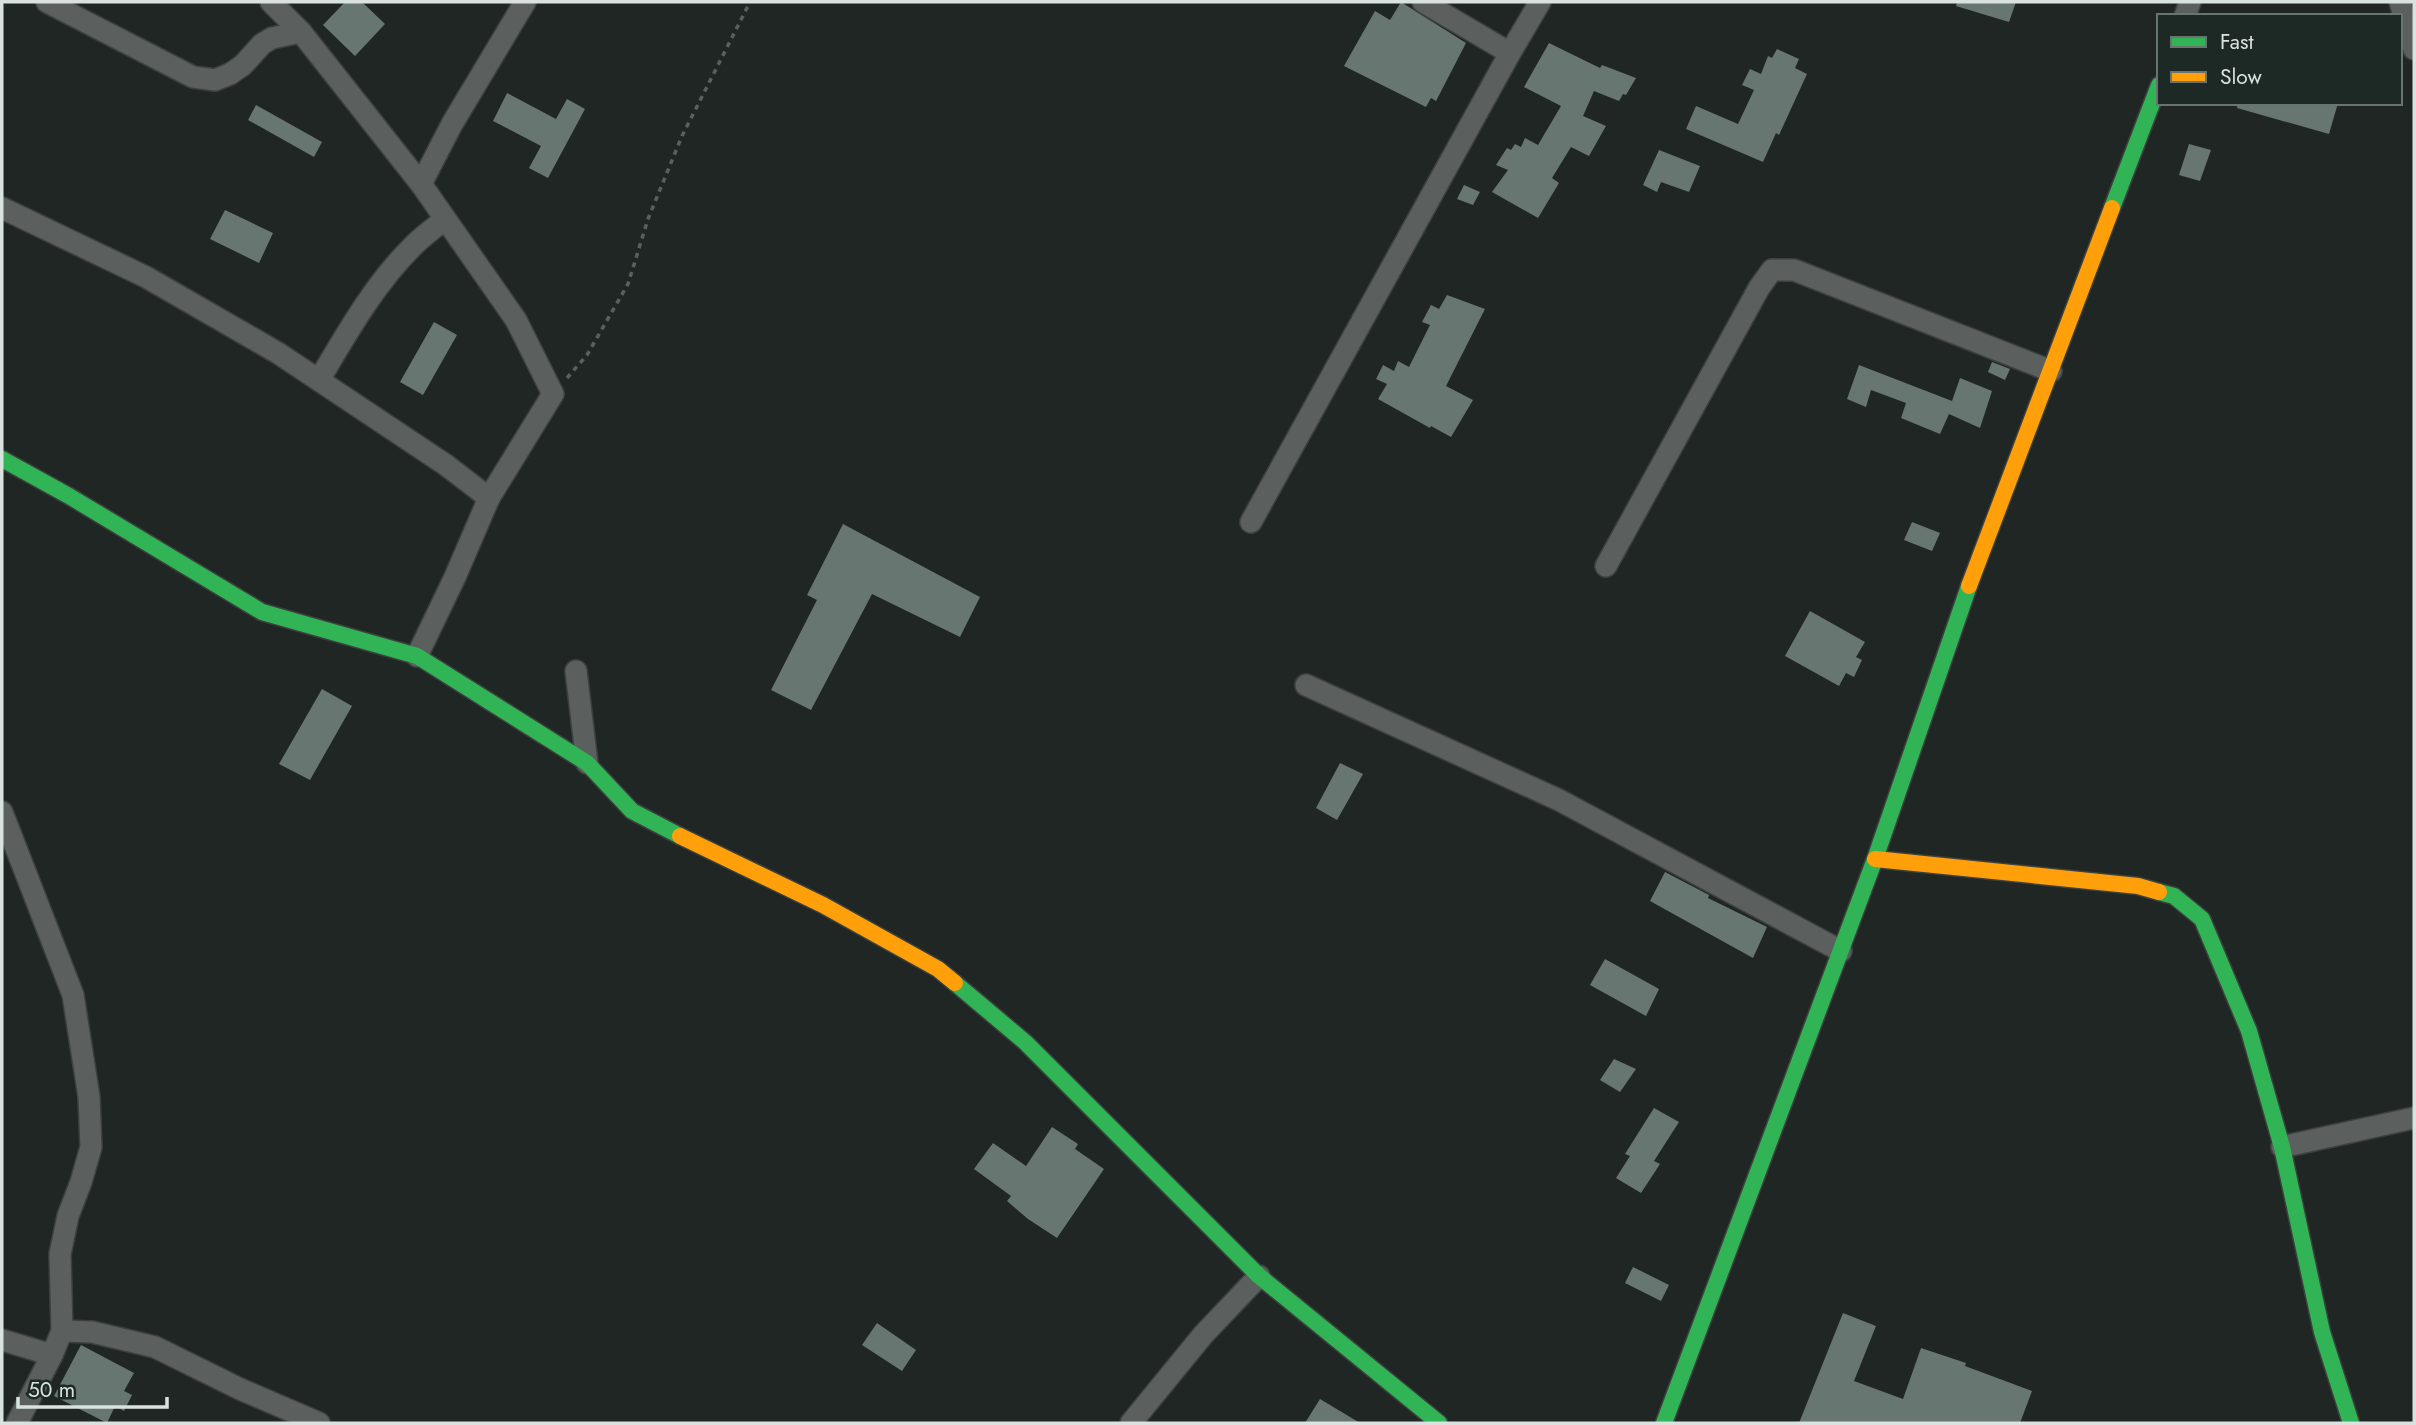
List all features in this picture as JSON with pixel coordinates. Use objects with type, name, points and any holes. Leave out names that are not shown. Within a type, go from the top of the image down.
[{"type":"street","points":[[47,2],[192,77],[215,80],[243,65],[262,44],[272,38],[301,32]]},
{"type":"street","points":[[271,2],[301,32],[421,184],[516,320],[553,394],[489,498],[417,656]]},
{"type":"street","points":[[421,184],[452,124],[525,2]]},
{"type":"street","points":[[1423,2],[1510,53]]},
{"type":"street","points":[[1251,522],[1540,2]]},
{"type":"street","points":[[2400,2],[2414,49]]},
{"type":"street","points":[[1664,1423],[1875,859],[1972,577],[2157,90]]},
{"type":"street","points":[[2,208],[146,277],[278,353],[446,465],[489,498]]},
{"type":"street","points":[[319,380],[350,328],[385,280],[414,245],[444,220]]},
{"type":"street","points":[[1606,566],[1759,288],[1772,270],[1794,270],[2051,371]]},
{"type":"street","points":[[2,459],[262,612],[417,656],[587,763],[632,811],[719,857],[823,905],[938,970],[1025,1042],[1259,1276],[1439,1423]]},
{"type":"street","points":[[576,671],[587,763]]},
{"type":"street","points":[[1306,685],[1559,800],[1841,951]]},
{"type":"street","points":[[2,812],[73,995],[89,1097],[91,1147],[68,1216],[60,1254],[62,1331],[17,1423]]},
{"type":"street","points":[[1875,859],[2138,886],[2174,896],[2202,919],[2249,1031],[2282,1147],[2322,1332],[2351,1423]]},
{"type":"street","points":[[2282,1147],[2414,1118]]},
{"type":"street","points":[[1131,1423],[1203,1335],[1259,1276]]},
{"type":"street","points":[[62,1331],[92,1332],[155,1347],[240,1389],[319,1423]]},
{"type":"street","points":[[2,1340],[52,1355]]},
{"type":"path","points":[[553,394],[587,355],[628,284],[648,219],[682,136],[750,2]]},
{"type":"building","points":[[345,2],[362,2],[385,24],[355,56],[323,25]]},
{"type":"building","points":[[1401,2],[1466,43],[1436,101],[1431,98],[1426,107],[1344,66],[1375,11],[1390,20]]},
{"type":"building","points":[[1957,2],[2016,2],[2009,22],[1956,6]]},
{"type":"building","points":[[1549,43],[1600,68],[1602,65],[1636,78],[1619,101],[1594,91],[1583,116],[1606,126],[1589,156],[1571,147],[1552,178],[1559,183],[1538,218],[1492,192],[1508,170],[1496,165],[1507,148],[1511,150],[1515,144],[1521,147],[1525,138],[1538,145],[1561,106],[1524,87]]},
{"type":"building","points":[[1777,49],[1799,59],[1795,68],[1807,74],[1779,135],[1776,133],[1763,162],[1686,129],[1696,106],[1738,124],[1754,90],[1742,85],[1750,69],[1761,74],[1768,56],[1772,58]]},
{"type":"building","points":[[507,93],[556,119],[567,99],[585,109],[548,178],[529,168],[541,146],[493,121]]},
{"type":"building","points":[[256,105],[322,142],[314,157],[248,120]]},
{"type":"building","points":[[2238,105],[2337,105],[2329,134],[2237,108]]},
{"type":"building","points":[[2189,144],[2211,150],[2200,181],[2179,175]]},
{"type":"building","points":[[1659,150],[1700,166],[1689,192],[1661,182],[1657,192],[1643,185]]},
{"type":"building","points":[[1464,185],[1480,192],[1473,205],[1457,199]]},
{"type":"building","points":[[225,210],[273,233],[259,263],[210,239]]},
{"type":"building","points":[[1447,295],[1485,309],[1446,386],[1473,400],[1451,437],[1378,399],[1387,384],[1376,379],[1383,365],[1394,371],[1398,361],[1409,367],[1430,325],[1422,322],[1431,305],[1439,309]]},
{"type":"building","points":[[434,322],[457,335],[423,395],[400,382]]},
{"type":"building","points":[[1992,362],[2010,369],[2005,380],[1988,372]]},
{"type":"building","points":[[1859,365],[1952,401],[1960,378],[1992,391],[1980,428],[1949,414],[1940,434],[1901,418],[1906,403],[1871,390],[1866,407],[1847,399]]},
{"type":"building","points":[[1912,522],[1940,533],[1932,551],[1904,540]]},
{"type":"building","points":[[843,524],[980,597],[960,637],[872,594],[811,710],[771,690],[817,600],[807,595]]},
{"type":"building","points":[[1810,611],[1865,642],[1856,657],[1862,660],[1854,677],[1846,673],[1839,686],[1785,656]]},
{"type":"building","points":[[322,689],[352,706],[310,780],[279,764]]},
{"type":"building","points":[[1340,763],[1363,774],[1337,820],[1316,808]]},
{"type":"building","points":[[1665,872],[1709,895],[1708,898],[1767,927],[1753,958],[1650,901]]},
{"type":"building","points":[[1605,959],[1659,989],[1646,1016],[1590,985]]},
{"type":"building","points":[[1614,1059],[1636,1069],[1620,1092],[1600,1080]]},
{"type":"building","points":[[1654,1108],[1679,1122],[1654,1161],[1660,1164],[1641,1193],[1616,1178],[1630,1156],[1625,1154]]},
{"type":"building","points":[[1052,1127],[1078,1144],[1075,1149],[1104,1169],[1057,1238],[1028,1219],[1007,1201],[1011,1196],[974,1169],[993,1143],[1026,1166]]},
{"type":"building","points":[[1633,1267],[1669,1285],[1661,1301],[1625,1283]]},
{"type":"building","points":[[1843,1313],[1876,1326],[1854,1381],[1903,1399],[1921,1348],[1966,1363],[1965,1366],[2032,1391],[2020,1423],[1799,1423]]},
{"type":"building","points":[[877,1323],[916,1350],[902,1371],[862,1345]]},
{"type":"building","points":[[81,1345],[134,1373],[124,1391],[132,1395],[124,1411],[115,1406],[107,1423],[54,1396]]},
{"type":"building","points":[[1320,1399],[1360,1423],[1305,1423]]},
{"type":"traffic: fast","points":[[2112,208],[2157,90]]},
{"type":"traffic: fast","points":[[2,459],[262,612],[417,656],[587,763],[632,811],[680,836]]},
{"type":"traffic: fast","points":[[1664,1423],[1875,859],[1969,586]]},
{"type":"traffic: fast","points":[[2159,892],[2174,896],[2202,919],[2249,1031],[2282,1147],[2322,1332],[2351,1423]]},
{"type":"traffic: fast","points":[[955,983],[1025,1042],[1259,1276],[1439,1423]]},
{"type":"traffic: slow","points":[[1969,586],[2112,208]]},
{"type":"traffic: slow","points":[[680,836],[823,905],[938,969],[955,983]]},
{"type":"traffic: slow","points":[[1875,859],[2138,886],[2159,892]]}]
